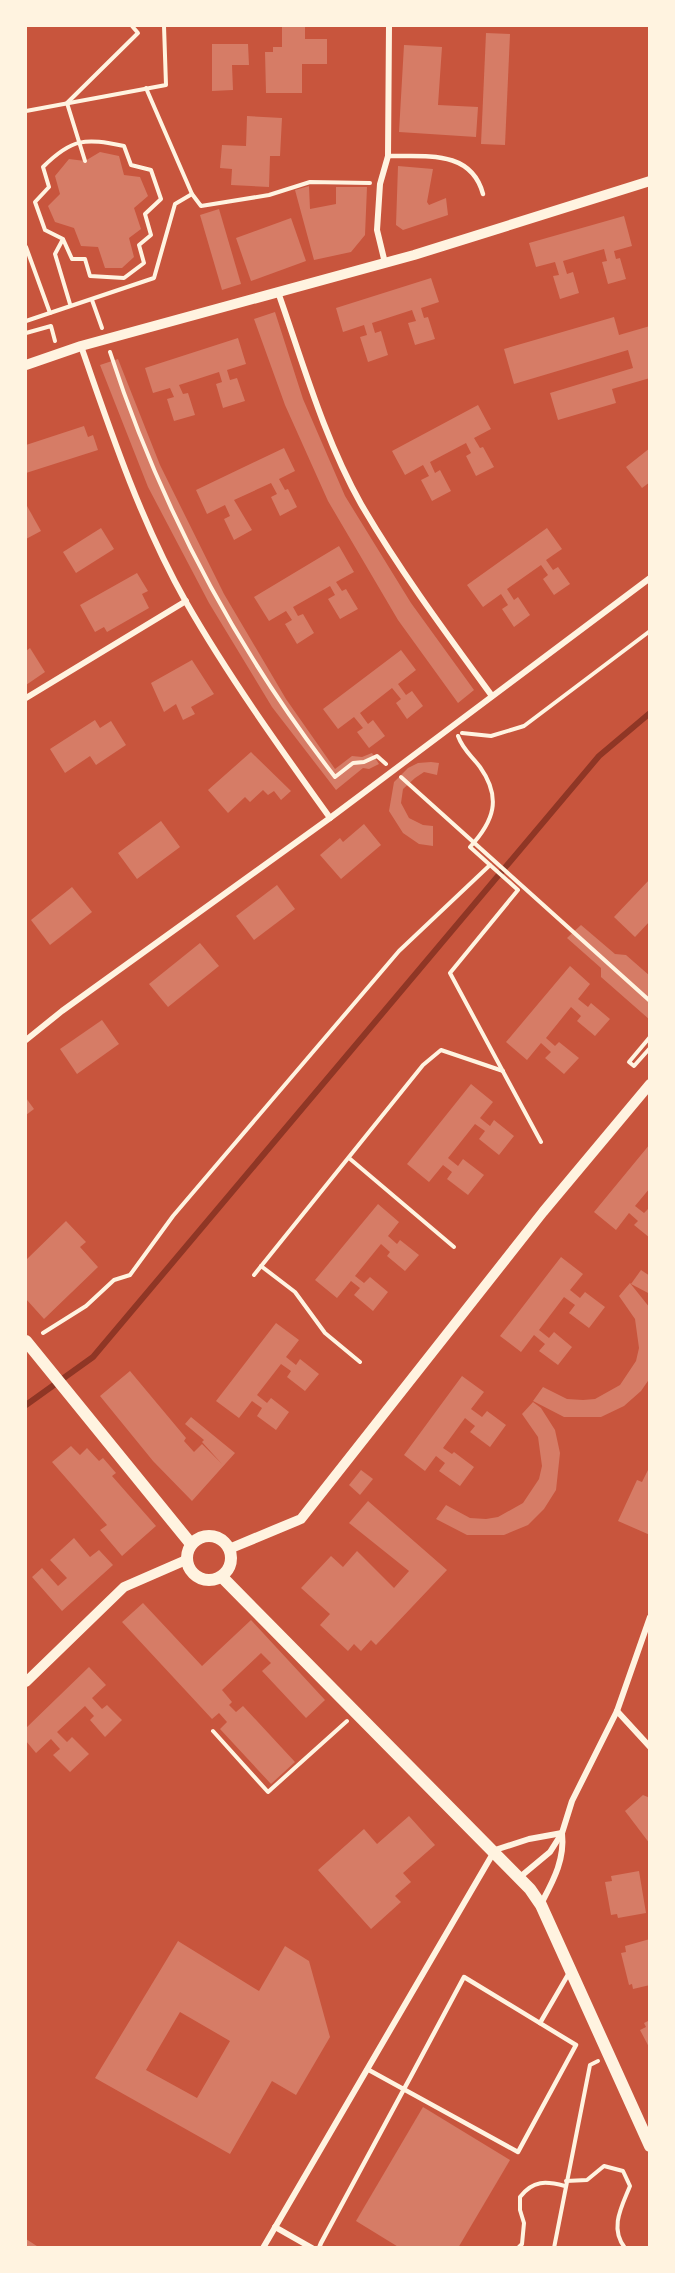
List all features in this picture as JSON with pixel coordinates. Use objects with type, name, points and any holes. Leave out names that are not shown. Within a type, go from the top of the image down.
[{"type":"main road","points":[[26,1341],[191,1544]]},
{"type":"main road","points":[[212,1536],[219,1538],[230,1549],[231,1564],[222,1577],[202,1580],[191,1572],[186,1560],[191,1544],[197,1539],[212,1536]]},
{"type":"main road","points":[[222,1577],[520,1877],[541,1905],[650,2146]]},
{"type":"street","points":[[385,263],[377,230],[380,184],[388,156],[388,26]]},
{"type":"street","points":[[26,365],[81,346],[385,263],[650,182]]},
{"type":"street","points":[[278,292],[322,418],[361,503],[420,598],[492,696]]},
{"type":"street","points":[[81,346],[129,481],[186,602],[255,713],[330,818]]},
{"type":"street","points":[[26,1040],[71,1004],[330,818],[650,578]]},
{"type":"street","points":[[26,698],[186,602]]},
{"type":"street","points":[[230,1549],[301,1519],[543,1212],[650,1084]]},
{"type":"street","points":[[26,1682],[124,1587],[186,1560]]},
{"type":"street","points":[[520,1877],[549,1852],[562,1833],[572,1801],[617,1711],[650,1617]]},
{"type":"street","points":[[617,1711],[650,1747]]},
{"type":"street","points":[[263,2247],[495,1850],[529,1839],[562,1833]]},
{"type":"street","points":[[541,1905],[558,1869],[563,1848],[562,1833]]},
{"type":"street","points":[[275,2227],[312,2247]]},
{"type":"lane","points":[[388,156],[452,158],[479,181],[483,194]]},
{"type":"lane","points":[[540,2022],[562,1980],[571,1971]]},
{"type":"lane","points":[[319,2247],[404,2089],[464,1977],[576,2045],[518,2152],[404,2089],[367,2069]]},
{"type":"path","points":[[67,103],[138,33],[132,26]]},
{"type":"path","points":[[26,111],[166,85],[164,26]]},
{"type":"path","points":[[146,88],[192,195],[201,206],[269,195],[310,182],[380,184]]},
{"type":"path","points":[[67,103],[85,161]]},
{"type":"path","points":[[94,140],[124,146],[131,165],[151,170],[161,199],[145,214],[151,235],[139,245],[144,263],[124,278],[90,276],[85,259],[72,259],[63,239],[45,230],[34,202],[49,187],[43,167],[63,148],[94,140]]},
{"type":"path","points":[[26,321],[70,304],[92,300],[154,278],[175,204],[192,195]]},
{"type":"path","points":[[63,239],[55,254],[70,304]]},
{"type":"path","points":[[26,247],[50,313]]},
{"type":"path","points":[[26,333],[51,326],[58,354]]},
{"type":"path","points":[[112,361],[186,543],[281,705],[335,777],[353,762],[364,762],[377,756],[390,768]]},
{"type":"path","points":[[542,1142],[450,973],[518,890],[470,847],[484,832],[493,813],[491,788],[479,766],[463,751],[456,732],[491,736],[524,726],[650,631]]},
{"type":"path","points":[[396,774],[650,1001]]},
{"type":"path","points":[[43,1333],[86,1306],[114,1280],[130,1275],[173,1216],[399,951],[490,865]]},
{"type":"path","points":[[650,1037],[630,1062],[634,1066],[650,1048]]},
{"type":"path","points":[[255,1275],[423,1065],[441,1050],[504,1072]]},
{"type":"path","points":[[349,1158],[454,1246]]},
{"type":"path","points":[[261,1266],[295,1292],[325,1333],[360,1362]]},
{"type":"path","points":[[213,1731],[268,1792],[349,1719]]},
{"type":"path","points":[[554,2247],[590,2065],[598,2061]]},
{"type":"path","points":[[518,2247],[522,2244],[524,2232],[520,2197],[528,2187],[540,2182],[566,2184],[587,2180],[604,2166],[622,2171],[630,2186],[617,2219],[620,2241],[625,2247]]},
{"type":"building","points":[[282,26],[305,26],[305,39],[327,39],[327,64],[302,64],[302,93],[266,93],[265,52],[273,52],[273,47],[282,47]]},
{"type":"building","points":[[486,33],[510,34],[505,145],[481,144]]},
{"type":"building","points":[[212,44],[248,44],[249,65],[232,65],[233,90],[212,91]]},
{"type":"building","points":[[404,45],[442,47],[438,105],[478,107],[476,137],[399,132]]},
{"type":"building","points":[[247,116],[282,118],[280,156],[270,156],[269,187],[231,185],[232,169],[220,168],[222,145],[246,146]]},
{"type":"building","points":[[100,152],[119,156],[124,175],[140,177],[148,196],[134,208],[141,229],[129,238],[134,257],[122,268],[105,268],[98,247],[81,246],[74,228],[55,222],[48,206],[60,194],[55,176],[69,159],[85,161]]},
{"type":"building","points":[[398,166],[433,169],[427,202],[429,205],[446,198],[448,215],[403,230],[396,225]]},
{"type":"building","points":[[309,186],[310,209],[336,204],[336,187],[367,187],[365,235],[351,252],[314,260],[295,190]]},
{"type":"building","points":[[219,209],[241,284],[222,290],[200,215]]},
{"type":"building","points":[[624,216],[632,246],[614,251],[616,259],[620,258],[626,279],[608,284],[602,262],[607,261],[604,249],[563,261],[567,274],[573,272],[579,293],[560,299],[553,276],[559,275],[555,262],[536,267],[529,243]]},
{"type":"building","points":[[291,218],[306,261],[251,281],[236,238]]},
{"type":"building","points":[[431,278],[439,302],[421,308],[424,318],[428,317],[435,339],[415,345],[408,323],[416,321],[412,310],[372,323],[375,333],[381,331],[388,355],[368,362],[360,337],[367,335],[364,325],[343,332],[336,308]]},
{"type":"building","points":[[275,312],[303,399],[345,496],[411,603],[474,690],[458,703],[398,620],[328,501],[285,405],[254,319]]},
{"type":"building","points":[[614,317],[619,335],[650,326],[650,378],[612,389],[616,403],[558,420],[550,393],[633,368],[628,350],[514,384],[504,349]]},
{"type":"building","points":[[238,338],[246,364],[227,370],[230,380],[237,378],[245,401],[223,408],[216,384],[222,382],[219,372],[179,385],[183,394],[188,393],[195,415],[174,421],[167,399],[174,397],[170,388],[153,393],[145,368]]},
{"type":"building","points":[[118,359],[160,465],[224,594],[286,699],[335,769],[352,756],[362,757],[372,753],[379,764],[369,769],[363,768],[336,790],[272,707],[209,603],[148,487],[100,365]]},
{"type":"building","points":[[478,405],[491,429],[474,438],[480,448],[483,447],[494,467],[476,476],[466,456],[471,453],[466,443],[430,462],[435,473],[440,470],[451,491],[432,501],[421,480],[429,476],[423,465],[405,475],[392,451]]},
{"type":"building","points":[[84,426],[88,437],[93,435],[98,450],[26,473],[26,445]]},
{"type":"building","points":[[284,448],[295,471],[279,479],[285,490],[288,489],[297,507],[280,516],[271,497],[277,494],[271,483],[234,500],[252,530],[234,540],[224,519],[230,516],[225,505],[207,514],[196,490]]},
{"type":"building","points":[[650,448],[650,482],[642,488],[626,467]]},
{"type":"building","points":[[26,507],[41,531],[26,539]]},
{"type":"building","points":[[101,528],[114,549],[76,573],[63,552]]},
{"type":"building","points":[[547,528],[562,549],[546,560],[553,570],[558,567],[570,584],[554,595],[543,579],[548,575],[541,565],[507,589],[514,600],[518,597],[530,615],[514,627],[502,609],[508,605],[501,594],[483,607],[467,585]]},
{"type":"building","points":[[339,546],[354,572],[336,582],[342,591],[346,589],[358,609],[340,619],[328,599],[335,595],[330,586],[293,607],[298,616],[303,614],[314,633],[297,644],[285,624],[292,620],[286,611],[269,621],[254,597]]},
{"type":"building","points":[[137,573],[148,591],[142,594],[149,608],[107,632],[104,627],[95,632],[80,605]]},
{"type":"building","points":[[30,648],[45,672],[26,685],[26,651]]},
{"type":"building","points":[[401,650],[416,670],[398,684],[406,695],[412,691],[423,706],[407,719],[396,703],[401,699],[392,688],[360,713],[368,724],[373,720],[385,736],[369,748],[357,732],[363,728],[354,717],[338,729],[323,709]]},
{"type":"building","points":[[192,660],[214,694],[191,707],[195,714],[183,720],[176,704],[164,712],[151,683]]},
{"type":"building","points":[[95,720],[100,728],[111,721],[126,745],[96,765],[90,756],[65,773],[50,749]]},
{"type":"building","points":[[251,752],[291,791],[281,800],[274,791],[268,795],[263,790],[250,802],[245,797],[228,813],[208,790]]},
{"type":"building","points":[[418,763],[439,763],[437,775],[424,772],[415,778],[403,789],[401,803],[409,818],[423,825],[433,826],[433,846],[419,844],[403,833],[389,811],[394,782],[408,768]]},
{"type":"building","points":[[161,821],[180,847],[137,879],[118,853]]},
{"type":"building","points":[[364,824],[381,845],[341,879],[320,855],[340,838],[343,842]]},
{"type":"building","points":[[650,879],[650,921],[635,937],[614,917]]},
{"type":"building","points":[[277,885],[295,909],[254,940],[236,916]]},
{"type":"building","points":[[72,887],[92,912],[50,945],[31,920]]},
{"type":"building","points":[[581,925],[615,954],[626,955],[650,976],[650,1020],[601,977],[601,968],[567,938]]},
{"type":"building","points":[[200,943],[219,966],[168,1007],[149,984]]},
{"type":"building","points":[[570,966],[590,984],[578,999],[588,1007],[591,1003],[610,1019],[595,1036],[577,1021],[581,1016],[571,1007],[546,1038],[555,1046],[559,1042],[579,1058],[564,1074],[545,1058],[551,1052],[541,1043],[527,1060],[506,1042]]},
{"type":"building","points":[[102,1020],[119,1044],[77,1074],[60,1049]]},
{"type":"building","points":[[471,1084],[493,1102],[480,1118],[490,1126],[494,1120],[514,1136],[499,1155],[479,1139],[485,1131],[475,1124],[448,1158],[458,1166],[463,1159],[484,1175],[468,1195],[447,1179],[452,1172],[443,1165],[429,1182],[407,1164]]},
{"type":"building","points":[[26,1098],[34,1109],[26,1115]]},
{"type":"building","points":[[650,1144],[650,1188],[635,1206],[644,1213],[650,1207],[650,1238],[634,1225],[638,1221],[629,1213],[616,1230],[594,1212]]},
{"type":"building","points":[[378,1204],[399,1222],[388,1236],[397,1244],[400,1240],[419,1255],[405,1271],[387,1256],[390,1252],[381,1244],[355,1276],[364,1283],[370,1277],[388,1292],[373,1311],[354,1295],[360,1288],[351,1281],[337,1298],[315,1280]]},
{"type":"building","points":[[66,1221],[86,1242],[80,1247],[98,1267],[44,1319],[26,1299],[26,1260]]},
{"type":"building","points":[[561,1257],[583,1274],[570,1290],[580,1298],[585,1292],[605,1307],[589,1328],[569,1313],[575,1305],[564,1297],[539,1330],[549,1338],[554,1332],[572,1347],[558,1365],[539,1351],[545,1344],[534,1335],[521,1352],[500,1336]]},
{"type":"building","points":[[641,1270],[650,1276],[650,1294],[631,1284]]},
{"type":"building","points":[[630,1283],[650,1308],[650,1378],[641,1391],[624,1406],[601,1417],[564,1417],[533,1401],[543,1387],[567,1399],[583,1400],[595,1399],[620,1385],[636,1361],[639,1348],[635,1319],[619,1296]]},
{"type":"building","points":[[276,1323],[299,1340],[286,1357],[296,1365],[300,1359],[319,1374],[305,1391],[287,1377],[291,1371],[281,1364],[257,1395],[267,1403],[271,1398],[289,1412],[276,1430],[257,1416],[262,1408],[252,1401],[239,1418],[216,1401]]},
{"type":"building","points":[[130,1371],[186,1438],[184,1441],[194,1452],[202,1444],[222,1464],[202,1442],[204,1440],[185,1424],[191,1417],[235,1453],[192,1501],[153,1461],[100,1396]]},
{"type":"building","points":[[462,1376],[484,1392],[471,1409],[482,1417],[487,1411],[506,1425],[490,1447],[470,1432],[475,1426],[465,1418],[443,1448],[452,1454],[454,1452],[474,1467],[460,1486],[439,1471],[445,1463],[436,1456],[425,1471],[404,1455]]},
{"type":"building","points":[[533,1402],[541,1408],[555,1430],[560,1453],[556,1490],[544,1509],[528,1525],[504,1535],[467,1535],[436,1519],[446,1505],[470,1518],[486,1519],[498,1517],[523,1503],[539,1479],[542,1466],[538,1437],[522,1414]]},
{"type":"building","points":[[71,1446],[80,1455],[87,1448],[99,1461],[103,1458],[116,1473],[112,1476],[156,1526],[122,1556],[100,1530],[107,1525],[52,1462]]},
{"type":"building","points":[[650,1466],[650,1535],[618,1521],[637,1480],[642,1482]]},
{"type":"building","points":[[361,1470],[373,1479],[360,1495],[349,1485]]},
{"type":"building","points":[[368,1501],[447,1570],[376,1645],[371,1640],[361,1651],[354,1644],[348,1651],[320,1625],[330,1614],[301,1588],[331,1556],[343,1567],[357,1551],[394,1588],[409,1571],[349,1523]]},
{"type":"building","points":[[74,1538],[90,1557],[99,1550],[113,1565],[62,1611],[32,1577],[42,1568],[58,1586],[67,1578],[50,1560]]},
{"type":"building","points":[[143,1603],[202,1666],[251,1620],[325,1700],[306,1718],[262,1671],[271,1663],[261,1653],[222,1690],[232,1702],[229,1705],[236,1712],[243,1706],[295,1762],[271,1784],[220,1729],[227,1722],[219,1713],[212,1719],[122,1622]]},
{"type":"building","points":[[89,1667],[106,1685],[92,1698],[102,1709],[107,1705],[122,1720],[105,1737],[90,1720],[94,1716],[85,1706],[57,1732],[67,1742],[72,1737],[89,1754],[70,1772],[53,1755],[60,1749],[51,1739],[36,1753],[26,1741],[26,1728]]},
{"type":"building","points":[[643,1795],[650,1798],[650,1844],[625,1811]]},
{"type":"building","points":[[409,1816],[435,1845],[403,1873],[411,1882],[395,1896],[401,1902],[371,1929],[318,1870],[364,1829],[377,1844]]},
{"type":"building","points":[[639,1871],[646,1913],[618,1918],[617,1914],[611,1915],[605,1882],[612,1881],[611,1876]]},
{"type":"building","points":[[650,1939],[650,1985],[633,1989],[632,1984],[629,1985],[621,1953],[626,1952],[625,1946]]},
{"type":"building","points":[[178,1941],[259,1991],[285,1946],[309,1961],[330,2037],[296,2095],[272,2081],[230,2154],[95,2078]],"holes":[[[180,2012],[230,2041],[197,2098],[146,2070]]]},
{"type":"building","points":[[650,2020],[650,2049],[640,2030],[646,2027],[644,2023]]},
{"type":"building","points":[[423,2107],[510,2160],[458,2248],[400,2248],[356,2221]]},
{"type":"building","points":[[26,2239],[40,2248],[26,2248]]},
{"type":"waterway","points":[[26,1405],[93,1357],[599,756],[650,713]]}]
